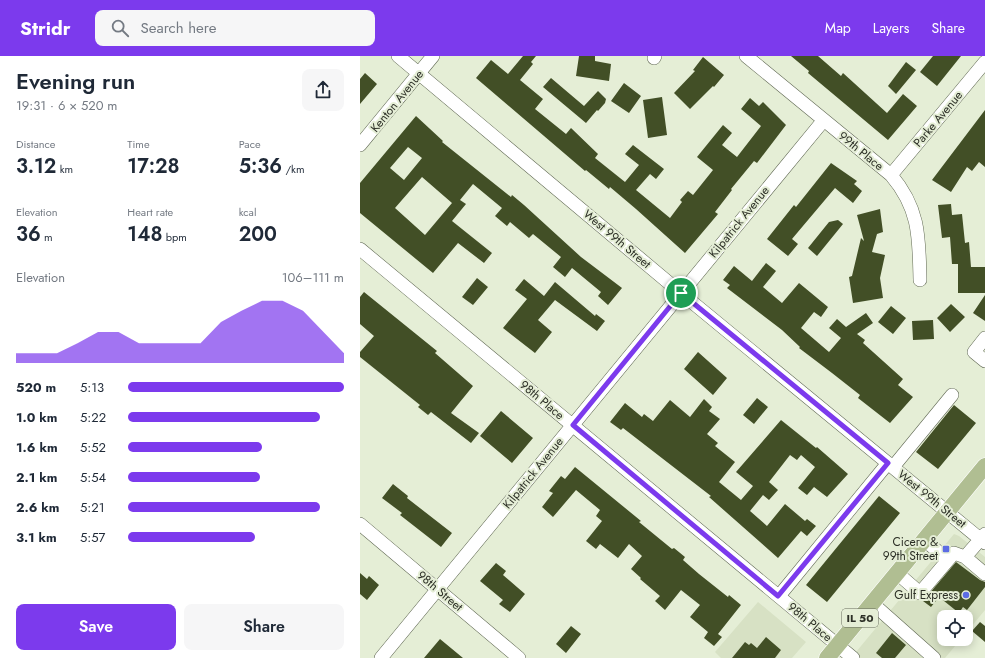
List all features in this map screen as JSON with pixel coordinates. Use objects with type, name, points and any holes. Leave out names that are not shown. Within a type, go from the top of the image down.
[{"type":"main road","name":"IL 50","points":[[827,658],[985,466]]},
{"type":"street","name":"West 99th Street","points":[[398,56],[681,293],[947,512],[984,539]]},
{"type":"street","name":"Kenton Avenue","points":[[360,145],[433,56]]},
{"type":"street","name":"99th Place","points":[[746,56],[891,176],[900,186],[910,205],[918,232],[920,280]]},
{"type":"street","name":"Parke Avenue","points":[[891,176],[985,62]]},
{"type":"street","name":"Kilpatrick Avenue","points":[[381,658],[823,121]]},
{"type":"street","name":"98th Place","points":[[360,249],[853,658]]},
{"type":"street","points":[[985,338],[974,352],[985,361]]},
{"type":"street","points":[[778,596],[952,395]]},
{"type":"street","name":"98th Street","points":[[360,524],[519,658]]},
{"type":"street","points":[[965,557],[984,539]]},
{"type":"street","points":[[924,540],[948,560]]},
{"type":"street","points":[[897,573],[920,593],[954,553],[965,557],[985,574]]},
{"type":"street","points":[[872,603],[934,658]]},
{"type":"shaded area","points":[[954,534],[959,536],[985,557],[985,610],[973,625],[973,610],[937,610],[937,646],[955,646],[945,658],[851,658]]},
{"type":"shaded area","points":[[758,602],[806,642],[792,658],[721,658],[715,652]]},
{"type":"building","points":[[523,56],[536,56],[531,62],[533,64],[520,80],[543,99],[535,109],[566,134],[571,128],[598,154],[595,158],[625,182],[639,165],[625,154],[633,145],[664,169],[656,179],[650,174],[636,190],[670,218],[682,202],[680,200],[688,191],[693,195],[713,170],[697,157],[723,125],[732,133],[722,145],[737,157],[761,126],[741,109],[750,98],[759,106],[763,102],[786,125],[757,163],[754,161],[731,189],[732,190],[715,212],[718,214],[685,253],[610,187],[609,189],[586,170],[585,171],[476,78],[491,60],[508,74]]},
{"type":"building","points":[[579,56],[595,56],[595,61],[611,64],[609,81],[576,76]]},
{"type":"building","points":[[791,56],[818,56],[841,76],[843,73],[887,113],[903,94],[917,106],[888,140],[808,73],[809,71]]},
{"type":"building","points":[[933,56],[961,56],[937,86],[920,72]]},
{"type":"building","points":[[703,57],[724,75],[714,87],[713,86],[690,109],[674,93],[695,71],[693,70]]},
{"type":"building","points":[[906,62],[916,70],[896,94],[888,86]]},
{"type":"building","points":[[365,73],[377,84],[360,104],[360,79]]},
{"type":"building","points":[[551,78],[584,106],[598,91],[606,99],[605,103],[586,123],[543,87]]},
{"type":"building","points":[[624,83],[641,96],[629,113],[611,101]]},
{"type":"building","points":[[662,97],[667,135],[648,138],[643,100]]},
{"type":"building","points":[[985,110],[985,167],[979,162],[972,171],[967,167],[951,192],[932,180]]},
{"type":"building","points":[[416,116],[443,141],[442,142],[511,197],[512,195],[581,257],[622,288],[608,305],[598,296],[601,292],[572,268],[565,277],[553,267],[561,257],[533,234],[529,238],[510,222],[507,226],[495,216],[502,208],[473,184],[460,200],[466,204],[452,221],[492,253],[484,263],[458,243],[433,273],[360,213],[360,183]],"holes":[[[408,147],[422,158],[404,180],[390,168]],[[422,177],[452,203],[425,235],[395,208]]]},
{"type":"building","points":[[831,163],[857,181],[854,184],[862,191],[853,203],[835,188],[792,239],[798,244],[788,256],[767,239],[794,205],[796,207]]},
{"type":"building","points":[[951,204],[952,215],[962,214],[965,243],[969,242],[971,267],[985,267],[985,293],[958,293],[958,264],[952,264],[950,237],[942,238],[938,205]]},
{"type":"building","points":[[880,209],[883,232],[877,234],[872,252],[885,255],[880,278],[883,298],[853,303],[849,277],[852,276],[861,238],[864,241],[857,215]]},
{"type":"building","points":[[838,220],[843,224],[817,256],[808,248],[829,222]]},
{"type":"building","points":[[766,263],[776,271],[763,287],[782,303],[799,283],[828,307],[821,317],[814,312],[801,328],[829,352],[841,338],[829,328],[837,319],[846,327],[866,313],[873,323],[857,334],[865,340],[863,343],[903,379],[898,385],[913,397],[890,423],[858,398],[860,395],[799,348],[800,347],[782,330],[727,288],[730,285],[723,280],[734,266],[752,281]]},
{"type":"building","points":[[477,278],[488,287],[473,305],[462,297]]},
{"type":"building","points":[[524,279],[544,296],[555,282],[595,316],[596,314],[605,321],[597,331],[555,300],[538,320],[552,332],[535,353],[503,328],[527,299],[515,290]]},
{"type":"building","points":[[364,292],[437,351],[435,353],[473,386],[451,413],[479,433],[471,443],[431,412],[428,415],[418,407],[420,405],[360,357],[360,352],[374,336],[360,324],[360,297]]},
{"type":"building","points":[[985,295],[985,321],[973,313]]},
{"type":"building","points":[[951,304],[965,317],[950,332],[937,318]]},
{"type":"building","points":[[891,306],[906,318],[893,334],[878,322]]},
{"type":"building","points":[[933,320],[934,339],[913,340],[912,321]]},
{"type":"building","points":[[698,352],[727,378],[713,395],[684,369]]},
{"type":"building","points":[[757,398],[768,407],[754,424],[743,415]]},
{"type":"building","points":[[704,399],[712,407],[709,411],[720,419],[707,434],[718,443],[715,446],[735,462],[719,482],[741,500],[753,486],[736,472],[781,420],[816,448],[817,447],[848,474],[827,497],[814,487],[807,495],[798,488],[815,467],[801,455],[797,460],[790,455],[769,482],[778,490],[769,500],[763,495],[750,511],[767,526],[785,504],[805,521],[807,519],[816,526],[807,536],[801,531],[778,558],[709,497],[711,496],[623,428],[621,430],[610,422],[625,403],[642,417],[644,414],[653,421],[670,400],[690,417]]},
{"type":"building","points":[[954,405],[976,423],[938,469],[916,452]]},
{"type":"building","points":[[501,411],[533,438],[512,463],[480,436]]},
{"type":"building","points":[[575,467],[641,521],[639,522],[672,549],[674,548],[685,557],[683,560],[699,574],[728,597],[729,595],[741,605],[718,634],[722,637],[714,646],[704,638],[708,632],[690,617],[700,605],[681,590],[665,610],[655,601],[660,596],[631,569],[642,556],[629,544],[618,558],[600,544],[596,549],[586,541],[602,521],[596,516],[600,510],[576,490],[553,517],[542,507],[553,493],[549,491],[561,476],[565,479]]},
{"type":"building","points":[[393,484],[408,496],[407,498],[452,533],[441,547],[400,515],[402,513],[382,498]]},
{"type":"building","points":[[879,496],[900,513],[827,602],[806,585]]},
{"type":"building","points":[[956,562],[985,582],[985,587],[967,610],[963,607],[961,610],[955,610],[939,597],[931,607],[923,601]]},
{"type":"building","points":[[496,563],[506,571],[503,575],[525,594],[510,612],[499,604],[503,600],[480,581]]},
{"type":"building","points":[[360,573],[367,579],[369,576],[379,585],[367,600],[360,594]]},
{"type":"building","points":[[980,622],[985,626],[985,642],[973,632]]},
{"type":"building","points":[[571,626],[581,634],[566,653],[556,644]]},
{"type":"building","points":[[892,633],[906,645],[895,658],[882,658],[876,653]]},
{"type":"building","points":[[766,637],[781,650],[775,658],[732,658],[745,642],[749,645],[751,643],[757,648]]},
{"type":"building","points":[[440,639],[463,658],[424,658]]},
{"type":"place","name":"Cicero & 99th Street","points":[[946,549]]},
{"type":"place","name":"Gulf Express","points":[[966,595]]},
{"type":"route","points":[[681,293],[888,463],[778,596],[573,425],[681,293]]}]
